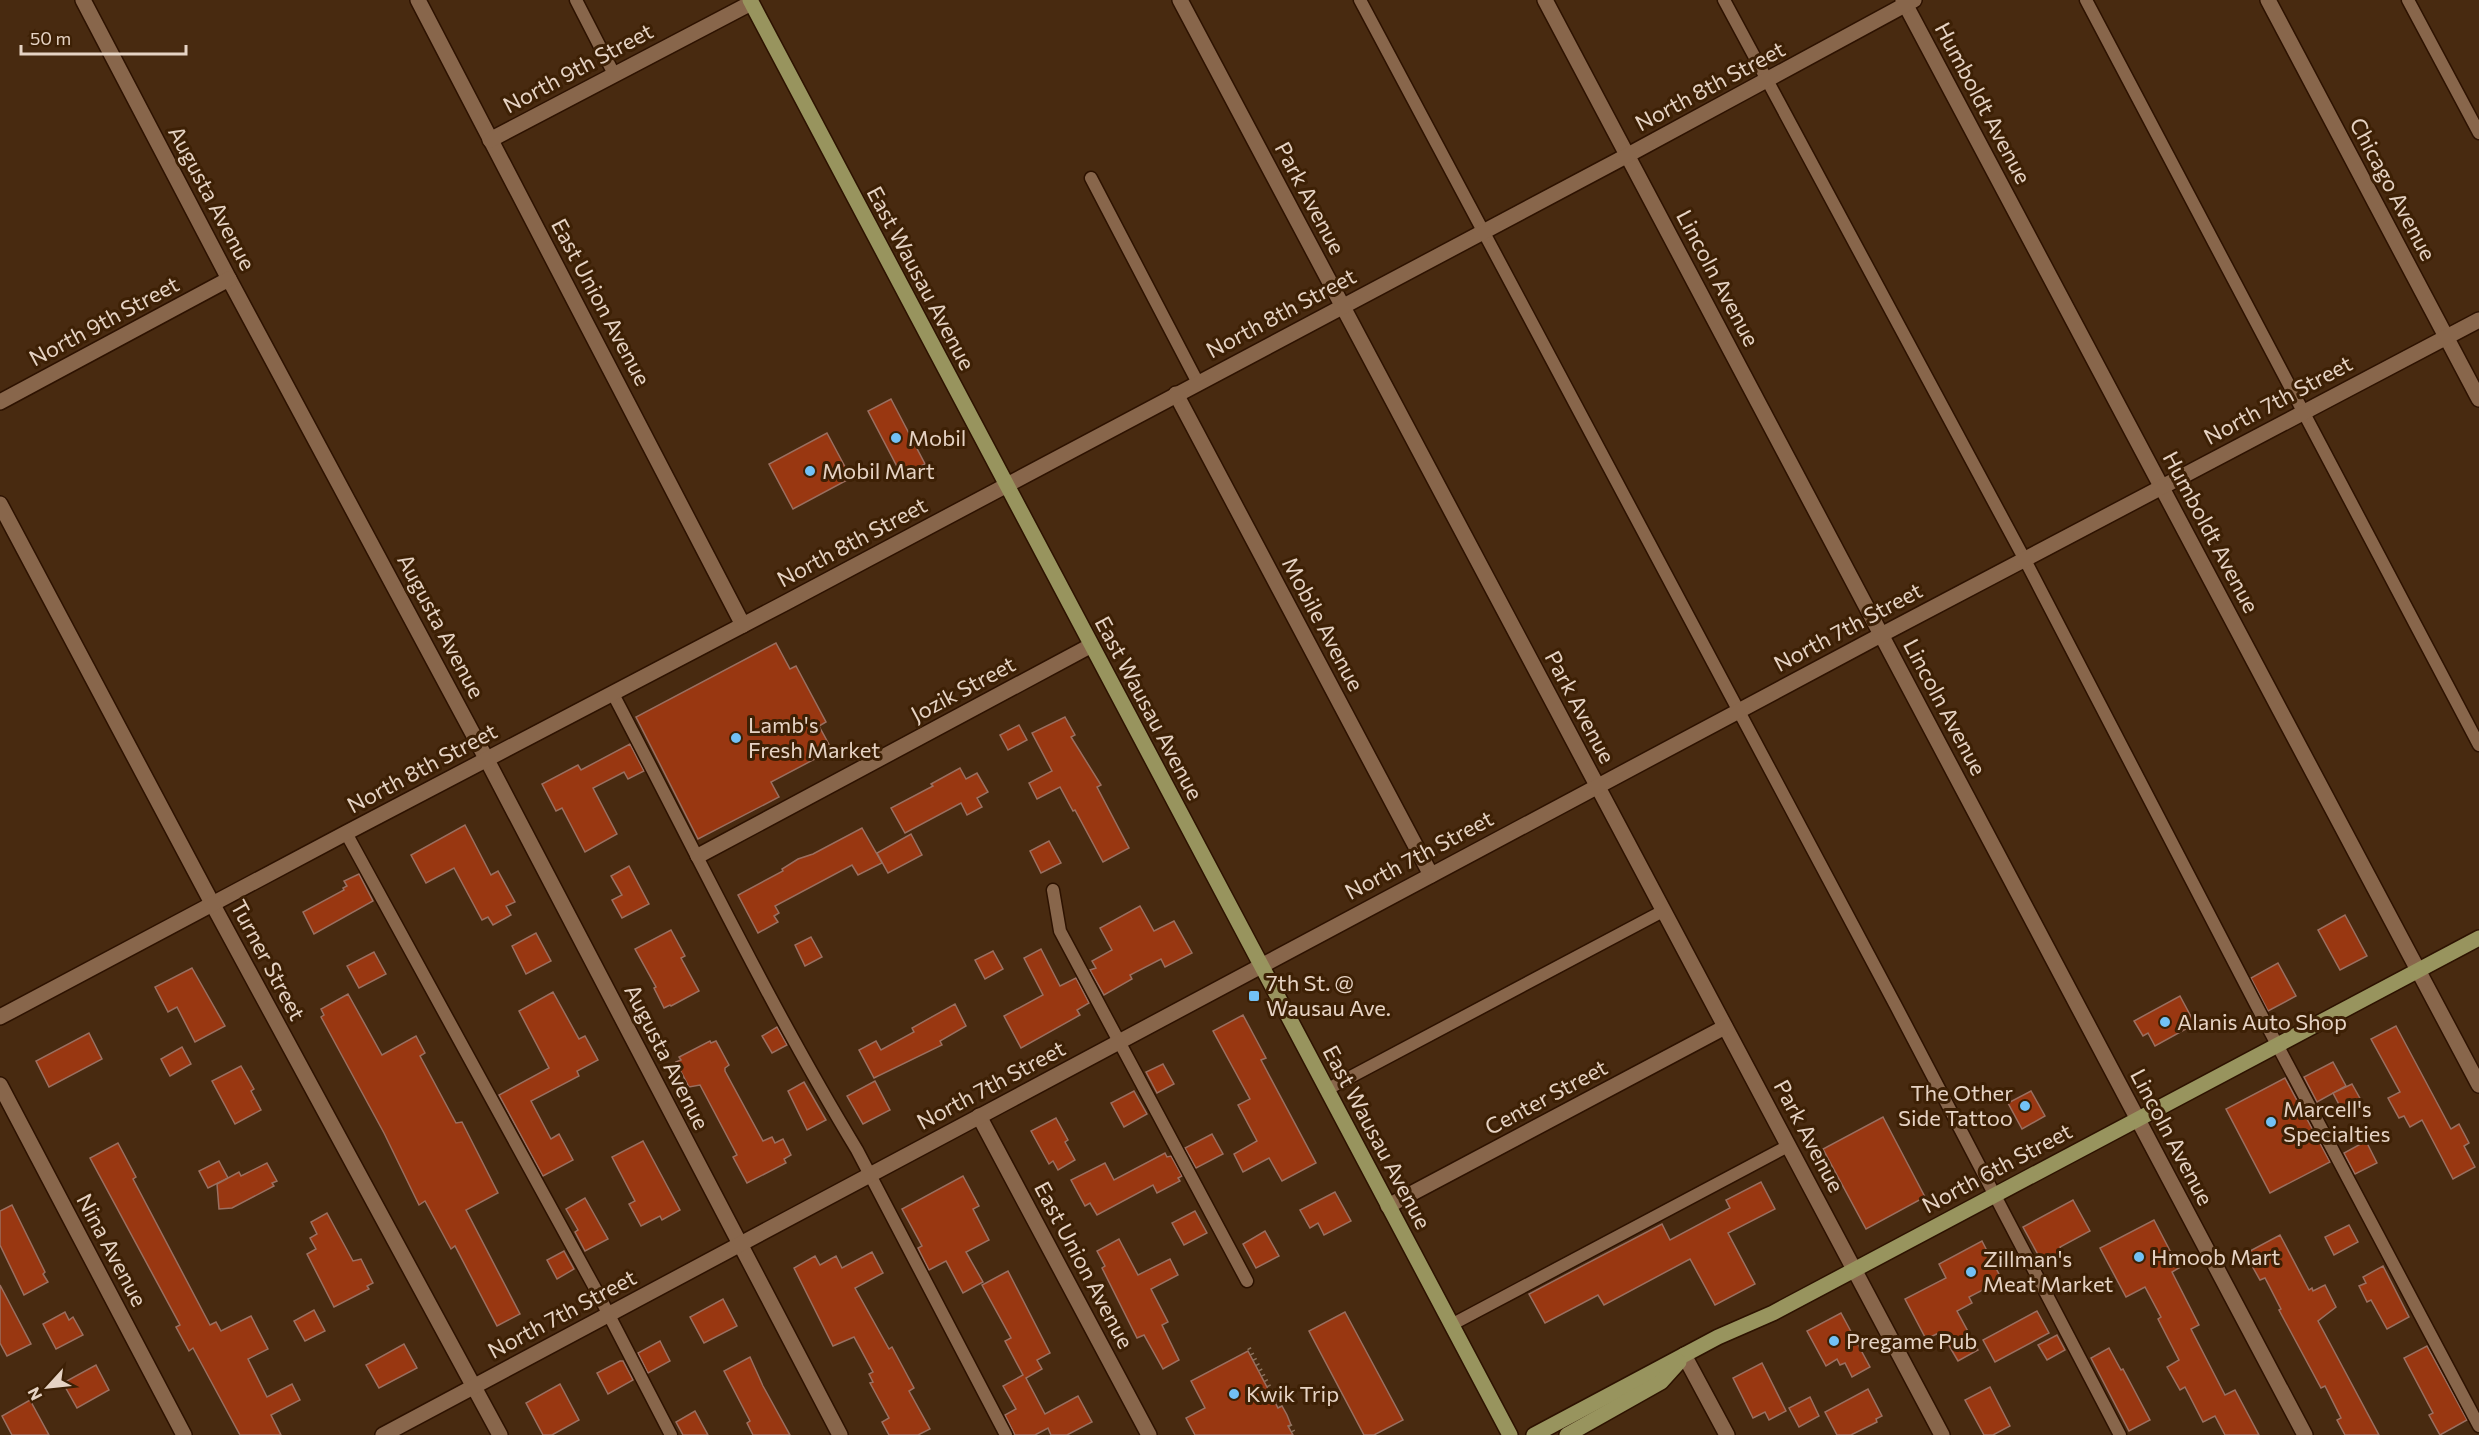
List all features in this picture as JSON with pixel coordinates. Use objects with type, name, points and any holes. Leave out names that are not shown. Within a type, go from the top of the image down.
[{"type":"main road","name":"East Wausau Avenue","points":[[751,2],[1005,486],[1510,1435]]},
{"type":"main road","name":"North 6th Street","points":[[1534,1435],[1718,1337],[1773,1313],[2479,938]]},
{"type":"main road","points":[[1567,1435],[1661,1382],[1684,1355]]},
{"type":"street","name":"Augusta Avenue","points":[[83,0],[229,279],[487,759],[739,1246],[840,1435]]},
{"type":"street","name":"East Union Avenue","points":[[418,0],[744,625]]},
{"type":"street","name":"Park Avenue","points":[[1180,0],[1942,1435]]},
{"type":"street","name":"Lincoln Avenue","points":[[1545,0],[2305,1435]]},
{"type":"street","name":"Chicago Avenue","points":[[2268,0],[2479,399]]},
{"type":"street","name":"North 8th Street","points":[[0,1017],[744,625],[1767,81],[1907,1]]},
{"type":"street","name":"Humboldt Avenue","points":[[1907,1],[2479,1085]]},
{"type":"street","name":"North 9th Street","points":[[490,140],[751,2]]},
{"type":"street","name":"North 9th Street","points":[[0,402],[229,279]]},
{"type":"street","name":"North 7th Street","points":[[383,1435],[1738,710],[2479,320]]},
{"type":"street","name":"Mobile Avenue","points":[[1176,394],[1431,875]]},
{"type":"street","name":"Turner Street","points":[[0,504],[213,905],[500,1435]]},
{"type":"street","name":"Jozik Street","points":[[698,856],[1090,646]]},
{"type":"street","name":"Center Street","points":[[1388,1206],[1725,1028]]},
{"type":"street","name":"Nina Avenue","points":[[0,1085],[184,1435]]},
{"type":"street","name":"East Union Avenue","points":[[979,1116],[1149,1435]]},
{"type":"street","points":[[1684,1355],[1726,1435]]},
{"type":"lane","points":[[576,0],[614,74]]},
{"type":"lane","points":[[1360,0],[2120,1435]]},
{"type":"lane","points":[[1724,0],[2025,560],[2479,1426]]},
{"type":"lane","points":[[2086,0],[2479,745]]},
{"type":"lane","points":[[2408,0],[2479,133]]},
{"type":"lane","points":[[1091,178],[1198,384]]},
{"type":"lane","points":[[613,694],[1006,1435]]},
{"type":"lane","points":[[346,833],[609,1314],[672,1435]]},
{"type":"lane","points":[[1053,890],[1060,931],[1247,1281]]},
{"type":"lane","points":[[1326,1090],[1663,911]]},
{"type":"lane","points":[[1452,1325],[1788,1146]]},
{"type":"path","points":[[1249,1348],[1280,1407]]},
{"type":"path","points":[[1290,1425],[1295,1435]]},
{"type":"building","name":"Mobil","points":[[891,399],[925,464],[902,476],[868,411]]},
{"type":"building","name":"Mobil Mart","points":[[827,433],[851,478],[793,509],[769,464]]},
{"type":"building","name":"Lamb's Fresh Market","points":[[776,643],[790,669],[796,666],[826,722],[819,726],[832,750],[771,782],[779,797],[698,839],[636,717]]},
{"type":"building","points":[[1065,717],[1075,735],[1071,737],[1101,785],[1097,787],[1129,848],[1103,862],[1060,787],[1037,799],[1029,783],[1052,771],[1032,733]]},
{"type":"building","points":[[1019,725],[1027,740],[1008,750],[1000,735]]},
{"type":"building","points":[[630,744],[644,771],[628,779],[624,772],[593,788],[617,834],[585,852],[562,808],[556,811],[542,784],[578,765],[581,770]]},
{"type":"building","points":[[960,768],[966,779],[977,773],[988,792],[977,798],[982,807],[967,815],[961,803],[905,833],[891,808],[933,786],[931,784]]},
{"type":"building","points":[[465,825],[491,875],[498,871],[515,902],[506,906],[511,915],[493,925],[488,917],[482,920],[454,868],[426,883],[411,855]]},
{"type":"building","points":[[862,828],[882,863],[858,875],[852,865],[775,906],[779,913],[774,916],[778,922],[758,933],[738,895],[783,871],[782,869],[798,859],[813,854]]},
{"type":"building","points":[[911,834],[922,855],[888,873],[877,853]]},
{"type":"building","points":[[1049,841],[1061,863],[1041,873],[1030,851]]},
{"type":"building","points":[[629,866],[649,904],[622,918],[612,900],[622,895],[611,876]]},
{"type":"building","points":[[359,874],[373,901],[314,934],[303,912],[344,890],[343,888],[347,886],[344,881]]},
{"type":"building","points":[[1140,906],[1154,931],[1174,921],[1192,953],[1165,967],[1161,959],[1130,975],[1132,979],[1104,995],[1090,970],[1096,968],[1092,961],[1112,950],[1100,928]]},
{"type":"building","points":[[2345,915],[2367,956],[2340,970],[2318,930]]},
{"type":"building","points":[[671,930],[685,956],[681,958],[699,991],[664,1008],[654,988],[656,987],[635,949]]},
{"type":"building","points":[[536,933],[551,961],[526,974],[512,946]]},
{"type":"building","points":[[811,937],[822,957],[805,966],[795,945]]},
{"type":"building","points":[[1041,949],[1060,986],[1076,978],[1089,1003],[1077,1010],[1080,1015],[1021,1048],[1004,1016],[1043,995],[1024,958]]},
{"type":"building","points":[[993,951],[1003,969],[985,979],[975,960]]},
{"type":"building","points":[[374,952],[386,974],[359,988],[347,966]]},
{"type":"building","points":[[2278,963],[2296,996],[2268,1011],[2251,978]]},
{"type":"building","points":[[192,968],[225,1026],[195,1042],[177,1007],[168,1012],[155,987]]},
{"type":"building","points":[[553,992],[579,1039],[585,1036],[598,1060],[577,1071],[579,1076],[531,1101],[551,1139],[559,1134],[573,1160],[543,1176],[499,1095],[549,1068],[519,1011]]},
{"type":"building","points":[[348,994],[382,1055],[416,1036],[425,1053],[420,1056],[456,1123],[462,1122],[498,1193],[466,1210],[520,1314],[497,1326],[455,1246],[451,1249],[425,1201],[419,1205],[384,1133],[321,1017],[324,1015],[321,1009]]},
{"type":"building","name":"Alanis Auto Shop","points":[[2180,996],[2195,1024],[2155,1046],[2148,1033],[2143,1036],[2134,1021]]},
{"type":"building","points":[[955,1004],[966,1026],[940,1041],[942,1045],[874,1078],[859,1050],[876,1041],[881,1050],[914,1032],[912,1028]]},
{"type":"building","points":[[1243,1015],[1266,1058],[1261,1060],[1316,1163],[1282,1181],[1269,1158],[1243,1172],[1234,1154],[1257,1141],[1238,1105],[1250,1099],[1213,1031]]},
{"type":"building","points":[[2396,1026],[2451,1129],[2459,1124],[2469,1143],[2464,1146],[2475,1167],[2453,1179],[2422,1120],[2410,1127],[2404,1116],[2399,1118],[2388,1098],[2400,1092],[2371,1039]]},
{"type":"building","points":[[777,1027],[787,1045],[772,1053],[762,1036]]},
{"type":"building","points":[[89,1033],[102,1059],[49,1087],[36,1061]]},
{"type":"building","points":[[710,1041],[711,1043],[716,1041],[729,1065],[725,1071],[763,1141],[772,1137],[775,1143],[783,1139],[791,1155],[784,1159],[786,1163],[747,1183],[733,1157],[737,1155],[700,1085],[689,1087],[676,1062],[681,1060],[679,1057]]},
{"type":"building","points":[[182,1047],[191,1064],[170,1076],[161,1059]]},
{"type":"building","points":[[2333,1062],[2346,1086],[2317,1102],[2304,1077]]},
{"type":"building","points":[[1163,1064],[1174,1084],[1157,1093],[1146,1072]]},
{"type":"building","points":[[241,1066],[254,1089],[251,1091],[261,1110],[235,1124],[212,1081]]},
{"type":"building","name":"Marcell's Specialties","points":[[2285,1078],[2330,1162],[2270,1193],[2226,1109]]},
{"type":"building","points":[[875,1081],[890,1110],[863,1124],[847,1096]]},
{"type":"building","points":[[804,1082],[826,1120],[807,1130],[788,1091]]},
{"type":"building","points":[[2352,1084],[2362,1102],[2343,1112],[2333,1093]]},
{"type":"building","points":[[1134,1091],[1147,1114],[1124,1127],[1111,1103]]},
{"type":"building","name":"The Other Side Tattoo","points":[[2031,1091],[2045,1116],[2022,1129],[2008,1103]]},
{"type":"building","points":[[1883,1117],[1925,1197],[1866,1229],[1823,1149]]},
{"type":"building","points":[[1056,1118],[1068,1140],[1065,1142],[1075,1160],[1058,1170],[1053,1161],[1049,1164],[1031,1131]]},
{"type":"building","points":[[1212,1134],[1223,1154],[1196,1168],[1185,1148]]},
{"type":"building","points":[[643,1141],[680,1210],[662,1220],[660,1216],[641,1226],[629,1204],[635,1201],[612,1157]]},
{"type":"building","points":[[2366,1141],[2377,1163],[2355,1174],[2344,1153]]},
{"type":"building","points":[[118,1143],[136,1177],[133,1179],[210,1325],[216,1322],[221,1331],[251,1316],[268,1349],[248,1359],[267,1397],[292,1384],[300,1400],[271,1415],[281,1435],[240,1435],[193,1348],[189,1351],[176,1327],[180,1325],[90,1158]]},
{"type":"building","points":[[1165,1153],[1167,1157],[1171,1156],[1182,1176],[1178,1178],[1180,1181],[1157,1193],[1153,1185],[1097,1215],[1090,1203],[1085,1206],[1071,1180],[1105,1163],[1114,1180]]},
{"type":"building","points":[[219,1161],[228,1178],[208,1188],[199,1171]]},
{"type":"building","points":[[267,1163],[277,1181],[272,1183],[274,1186],[232,1208],[219,1209],[217,1184],[239,1172],[241,1176]]},
{"type":"building","points":[[963,1176],[979,1206],[973,1209],[989,1240],[966,1252],[983,1282],[963,1293],[946,1261],[929,1270],[918,1248],[922,1246],[902,1209]]},
{"type":"building","points":[[1761,1182],[1775,1209],[1728,1233],[1755,1284],[1715,1305],[1690,1259],[1604,1305],[1598,1295],[1545,1323],[1529,1294],[1662,1224],[1670,1240],[1730,1208],[1726,1200]]},
{"type":"building","points":[[1335,1192],[1351,1221],[1324,1235],[1318,1223],[1310,1228],[1300,1210]]},
{"type":"building","points":[[585,1198],[608,1239],[585,1251],[575,1232],[578,1230],[566,1209]]},
{"type":"building","points":[[2073,1200],[2090,1231],[2060,1247],[2062,1252],[2042,1262],[2023,1227]]},
{"type":"building","points":[[12,1205],[48,1282],[24,1295],[0,1245],[0,1211]]},
{"type":"building","points":[[1195,1211],[1207,1233],[1184,1245],[1172,1223]]},
{"type":"building","points":[[327,1213],[353,1261],[361,1259],[373,1283],[367,1286],[369,1289],[334,1307],[307,1254],[316,1249],[310,1238],[317,1234],[311,1222]]},
{"type":"building","points":[[2154,1220],[2179,1268],[2172,1272],[2199,1325],[2191,1329],[2225,1395],[2235,1390],[2259,1435],[2225,1435],[2215,1416],[2203,1422],[2185,1387],[2180,1390],[2167,1367],[2179,1360],[2158,1319],[2161,1317],[2145,1287],[2126,1297],[2100,1248]]},
{"type":"building","points":[[2349,1225],[2358,1242],[2334,1255],[2325,1237]]},
{"type":"building","points":[[1265,1231],[1279,1256],[1256,1268],[1243,1244]]},
{"type":"building","points":[[2280,1235],[2309,1290],[2312,1288],[2313,1291],[2325,1285],[2336,1307],[2318,1321],[2379,1435],[2345,1435],[2337,1420],[2341,1418],[2325,1386],[2321,1388],[2279,1310],[2281,1309],[2265,1278],[2260,1280],[2247,1257],[2252,1254],[2250,1251]]},
{"type":"building","points":[[1119,1239],[1138,1275],[1170,1259],[1178,1275],[1151,1289],[1168,1322],[1162,1325],[1179,1360],[1163,1369],[1144,1335],[1137,1338],[1102,1268],[1105,1266],[1097,1251]]},
{"type":"building","points":[[1982,1241],[2002,1280],[1969,1297],[1972,1303],[1957,1311],[1978,1350],[1958,1361],[1941,1332],[1926,1339],[1905,1299],[1946,1278],[1939,1264]]},
{"type":"building","points":[[564,1251],[574,1269],[557,1279],[547,1260]]},
{"type":"building","points":[[872,1252],[883,1273],[855,1288],[889,1349],[892,1347],[914,1388],[909,1391],[930,1429],[918,1435],[889,1435],[882,1422],[889,1418],[870,1383],[873,1382],[869,1374],[873,1372],[854,1337],[833,1346],[794,1268],[815,1256],[820,1265],[836,1256],[842,1268]]},
{"type":"building","points":[[2383,1266],[2409,1317],[2387,1329],[2371,1300],[2367,1302],[2359,1286],[2366,1283],[2363,1277]]},
{"type":"building","points":[[1008,1271],[1050,1353],[1037,1360],[1042,1369],[1026,1378],[1045,1414],[1078,1396],[1092,1422],[1067,1435],[1051,1435],[1048,1428],[1035,1435],[1015,1435],[1005,1415],[1016,1409],[1003,1386],[1023,1375],[1005,1341],[1011,1338],[982,1285]]},
{"type":"building","points":[[0,1285],[31,1344],[7,1356],[0,1343]]},
{"type":"building","points":[[723,1299],[737,1326],[704,1343],[690,1317]]},
{"type":"building","points":[[314,1310],[325,1331],[305,1341],[294,1321]]},
{"type":"building","points":[[2037,1311],[2049,1333],[1995,1362],[1983,1340]]},
{"type":"building","points":[[65,1312],[69,1320],[73,1317],[83,1335],[56,1349],[43,1324]]},
{"type":"building","name":"Kwik Trip","points":[[1345,1312],[1403,1420],[1374,1435],[1364,1435],[1309,1331]]},
{"type":"building","name":"Pregame Pub","points":[[1841,1313],[1870,1367],[1852,1377],[1845,1363],[1840,1365],[1837,1359],[1826,1366],[1807,1331]]},
{"type":"building","points":[[2057,1335],[2065,1350],[2047,1360],[2038,1345]]},
{"type":"building","points":[[660,1341],[670,1361],[648,1373],[638,1353]]},
{"type":"building","points":[[404,1344],[417,1368],[379,1388],[366,1365]]},
{"type":"building","points":[[2427,1346],[2467,1420],[2440,1435],[2429,1415],[2433,1413],[2404,1358]]},
{"type":"building","points":[[2109,1348],[2150,1420],[2129,1431],[2091,1358]]},
{"type":"building","name":"Kwik Trip","points":[[1248,1351],[1278,1408],[1282,1406],[1287,1415],[1291,1425],[1288,1426],[1293,1435],[1195,1435],[1186,1418],[1205,1408],[1191,1381]]},
{"type":"building","points":[[750,1357],[790,1435],[753,1435],[747,1423],[750,1421],[724,1371]]},
{"type":"building","points":[[623,1361],[633,1380],[608,1394],[597,1373]]},
{"type":"building","points":[[1762,1363],[1786,1411],[1769,1420],[1765,1412],[1753,1418],[1733,1378]]},
{"type":"building","points":[[96,1365],[109,1390],[77,1408],[63,1383]]},
{"type":"building","points":[[560,1384],[579,1420],[552,1435],[543,1435],[526,1403]]},
{"type":"building","points":[[1990,1387],[2010,1426],[1993,1435],[1984,1435],[1965,1400]]},
{"type":"building","points":[[1868,1389],[1882,1416],[1876,1419],[1877,1422],[1851,1435],[1837,1435],[1825,1412]]},
{"type":"building","points":[[1810,1397],[1819,1416],[1799,1427],[1789,1408]]},
{"type":"building","points":[[30,1400],[49,1435],[12,1435],[2,1416]]},
{"type":"building","points":[[695,1411],[708,1435],[683,1435],[676,1422]]},
{"type":"place","name":"Mobil","points":[[896,438]]},
{"type":"place","name":"Mobil Mart","points":[[810,471]]},
{"type":"place","name":"Lamb's Fresh Market","points":[[736,738]]},
{"type":"place","name":"7th St. @ Wausau Ave.","points":[[1254,996]]},
{"type":"place","name":"Alanis Auto Shop","points":[[2165,1022]]},
{"type":"place","name":"The Other Side Tattoo","points":[[2025,1106]]},
{"type":"place","name":"Marcell's Specialties","points":[[2271,1122]]},
{"type":"place","name":"Hmoob Mart","points":[[2139,1257]]},
{"type":"place","name":"Zillman's Meat Market","points":[[1971,1272]]},
{"type":"place","name":"Pregame Pub","points":[[1834,1341]]},
{"type":"place","name":"Kwik Trip","points":[[1234,1394]]}]
